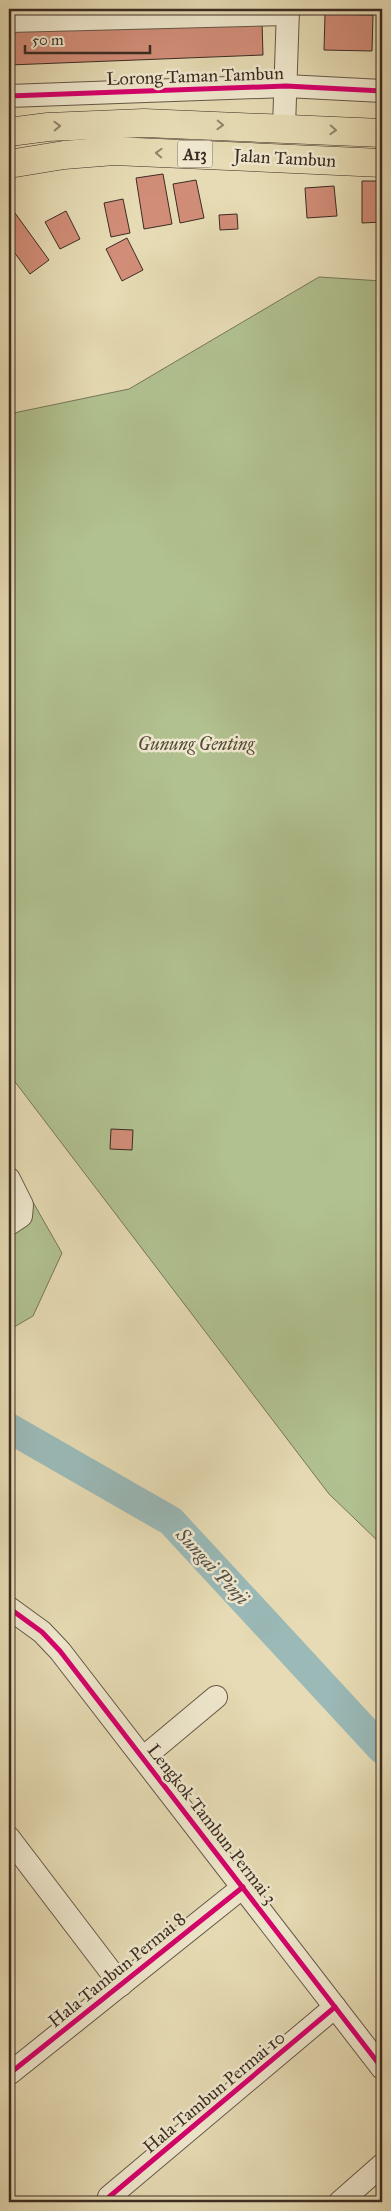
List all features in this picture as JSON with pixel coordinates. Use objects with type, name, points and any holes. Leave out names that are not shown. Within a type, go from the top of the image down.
[{"type":"main road","name":"Jalan Tambun","points":[[9,132],[48,127],[144,123],[284,127],[382,133]]},
{"type":"main road","name":"Jalan Tambun","points":[[9,164],[64,155],[114,151],[382,163]]},
{"type":"street","points":[[9,21],[288,11],[284,127]]},
{"type":"street","name":"Lorong Taman Tambun","points":[[9,96],[286,86],[382,91]]},
{"type":"street","points":[[9,1179],[22,1205],[21,1216],[9,1224]]},
{"type":"street","name":"Lengkok Tambun Permai 3","points":[[9,1608],[42,1632],[60,1651],[382,2068]]},
{"type":"street","points":[[143,1758],[216,1697]]},
{"type":"street","points":[[9,1838],[121,1984]]},
{"type":"street","name":"Hala Tambun Permai 8","points":[[9,2074],[243,1886]]},
{"type":"street","name":"Hala Tambun Permai 10","points":[[110,2198],[335,2007]]},
{"type":"street","points":[[340,2202],[382,2165]]},
{"type":"green space","name":"Gunung Genting","points":[[319,277],[382,281],[382,1545],[329,1494],[9,1074],[9,414],[129,389]]},
{"type":"green space","points":[[9,1160],[62,1253],[33,1316],[9,1330]]},
{"type":"building","points":[[325,14],[373,15],[372,51],[324,50]]},
{"type":"building","points":[[262,22],[263,55],[9,65],[9,31]]},
{"type":"building","points":[[163,174],[172,224],[144,229],[136,178]]},
{"type":"building","points":[[196,180],[204,218],[180,223],[173,184]]},
{"type":"building","points":[[362,181],[382,181],[382,222],[362,223]]},
{"type":"building","points":[[334,186],[337,216],[307,218],[305,188]]},
{"type":"building","points":[[123,199],[130,233],[111,237],[104,203]]},
{"type":"building","points":[[66,211],[80,239],[60,249],[45,222]]},
{"type":"building","points":[[15,213],[49,260],[30,274],[9,245],[9,218]]},
{"type":"building","points":[[237,214],[238,229],[220,230],[219,215]]},
{"type":"building","points":[[127,238],[143,270],[122,281],[106,249]]},
{"type":"building","points":[[111,1129],[133,1130],[132,1150],[110,1149]]},
{"type":"waterway","name":"Sungai Pinji","points":[[9,1428],[171,1521],[382,1749]]},
{"type":"cycle path","points":[[9,96],[286,86],[382,91]]},
{"type":"cycle path","points":[[9,1608],[42,1632],[60,1651],[382,2068]]},
{"type":"cycle path","points":[[9,2074],[243,1887]]},
{"type":"cycle path","points":[[109,2197],[335,2007]]}]
